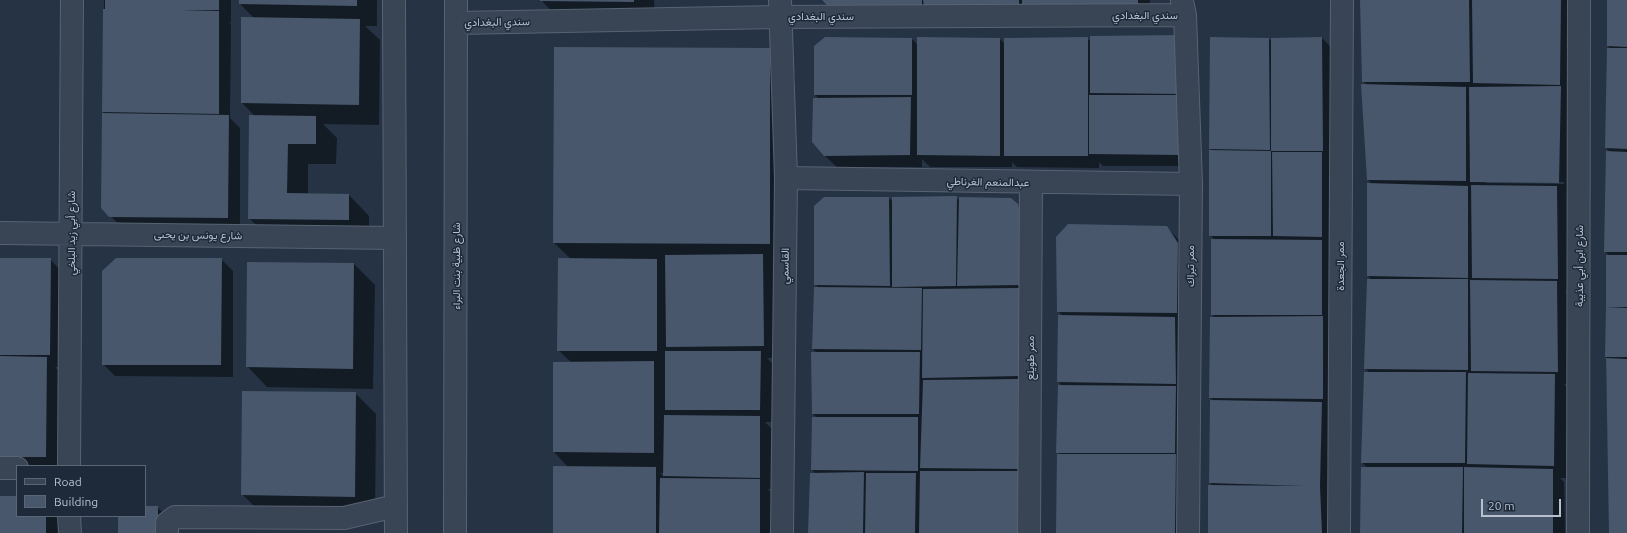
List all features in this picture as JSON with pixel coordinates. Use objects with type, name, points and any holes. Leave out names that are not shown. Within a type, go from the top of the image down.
[{"type":"street","name":"شارع أبي زيد البلخي","points":[[69,465],[72,234],[72,0]]},
{"type":"street","points":[[394,0],[396,533]]},
{"type":"street","name":"شارع ظبية بنت البراء","points":[[454,533],[456,0]]},
{"type":"street","name":"ممر الجعدة","points":[[1339,533],[1342,0]]},
{"type":"street","name":"شارع ابن أبي عذيبة","points":[[1578,533],[1579,0]]},
{"type":"street","name":"سندي البغدادي","points":[[457,23],[780,8],[1184,7]]},
{"type":"street","name":"ممر تبراك","points":[[1184,7],[1190,184],[1188,533]]},
{"type":"street","name":"القاسمي","points":[[780,8],[786,178],[782,533]]},
{"type":"street","name":"عبدالمنعم الغرناطي","points":[[786,178],[1190,184]]},
{"type":"street","name":"ممر طويلع","points":[[1029,533],[1031,182]]},
{"type":"street","name":"شارع يونس بن يحىى","points":[[0,234],[395,238]]},
{"type":"street","points":[[0,468],[16,468]]},
{"type":"street","points":[[167,533],[167,523],[174,517],[344,526],[396,506]]},
{"type":"street","points":[[69,517],[70,533]]},
{"type":"building","points":[[105,0],[219,0],[219,10],[180,10],[219,11],[219,114],[102,112],[103,9],[105,9]]},
{"type":"building","points":[[239,0],[357,0],[357,6],[239,4]]},
{"type":"building","points":[[634,0],[634,2],[540,1]]},
{"type":"building","points":[[822,0],[922,0],[922,7],[829,7]]},
{"type":"building","points":[[923,0],[1019,0],[1019,6],[924,6]]},
{"type":"building","points":[[1022,0],[1138,0],[1138,5],[1022,6]]},
{"type":"building","points":[[1360,0],[1469,0],[1470,82],[1362,82]]},
{"type":"building","points":[[1472,0],[1561,0],[1560,85],[1473,83]]},
{"type":"building","points":[[1607,0],[1627,0],[1627,47],[1607,46]]},
{"type":"building","points":[[241,17],[360,19],[359,105],[241,103]]},
{"type":"building","points":[[1180,35],[1180,94],[1090,93],[1090,36]]},
{"type":"building","points":[[825,37],[912,38],[912,95],[814,95],[814,46]]},
{"type":"building","points":[[917,37],[1000,38],[1000,156],[917,155]]},
{"type":"building","points":[[1088,37],[1088,156],[1004,156],[1004,38]]},
{"type":"building","points":[[1210,37],[1269,38],[1270,150],[1209,149]]},
{"type":"building","points":[[1322,37],[1323,151],[1271,151],[1271,38]]},
{"type":"building","points":[[554,47],[770,48],[770,244],[553,243]]},
{"type":"building","points":[[1607,48],[1627,48],[1627,149],[1605,148]]},
{"type":"building","points":[[1361,84],[1466,87],[1466,181],[1367,180]]},
{"type":"building","points":[[1561,86],[1559,183],[1470,182],[1469,87]]},
{"type":"building","points":[[1089,95],[1180,95],[1180,155],[1089,154]]},
{"type":"building","points":[[911,97],[910,155],[824,156],[812,142],[813,98]]},
{"type":"building","points":[[102,113],[229,115],[228,218],[109,217],[101,208]]},
{"type":"building","points":[[249,115],[316,116],[316,144],[288,144],[287,193],[349,194],[349,220],[248,219]]},
{"type":"building","points":[[1209,150],[1271,151],[1271,236],[1209,236]]},
{"type":"building","points":[[1606,151],[1627,152],[1627,252],[1604,252]]},
{"type":"building","points":[[1272,152],[1322,152],[1322,237],[1273,236]]},
{"type":"building","points":[[1367,183],[1468,186],[1468,278],[1367,276]]},
{"type":"building","points":[[1471,185],[1557,186],[1558,279],[1472,278]]},
{"type":"building","points":[[957,196],[956,286],[892,287],[892,197]]},
{"type":"building","points":[[824,197],[889,197],[890,286],[814,285],[814,206]]},
{"type":"building","points":[[959,197],[1011,198],[1018,204],[1022,217],[1019,285],[957,286]]},
{"type":"building","points":[[1068,224],[1167,226],[1178,243],[1177,313],[1057,312],[1056,237]]},
{"type":"building","points":[[1211,239],[1322,240],[1322,315],[1211,315]]},
{"type":"building","points":[[763,254],[764,346],[666,347],[665,255]]},
{"type":"building","points":[[1606,255],[1627,255],[1627,307],[1606,307]]},
{"type":"building","points":[[0,258],[51,258],[50,355],[0,355]]},
{"type":"building","points":[[116,258],[222,258],[221,365],[102,365],[102,271]]},
{"type":"building","points":[[558,258],[657,259],[657,351],[557,351]]},
{"type":"building","points":[[247,262],[354,263],[353,369],[246,367]]},
{"type":"building","points":[[1367,279],[1468,279],[1468,370],[1364,369]]},
{"type":"building","points":[[1470,280],[1557,281],[1558,372],[1471,371]]},
{"type":"building","points":[[814,287],[922,288],[921,350],[812,349]]},
{"type":"building","points":[[1019,288],[1020,376],[922,378],[923,289]]},
{"type":"building","points":[[1606,307],[1627,308],[1627,357],[1605,357]]},
{"type":"building","points":[[1058,315],[1175,317],[1176,384],[1057,382]]},
{"type":"building","points":[[1323,316],[1323,399],[1209,398],[1210,317]]},
{"type":"building","points":[[665,351],[761,351],[760,410],[665,410]]},
{"type":"building","points":[[811,352],[920,352],[919,414],[812,414]]},
{"type":"building","points":[[0,356],[47,357],[46,457],[0,457]]},
{"type":"building","points":[[1606,358],[1627,359],[1627,533],[1609,533]]},
{"type":"building","points":[[654,361],[654,453],[553,452],[553,362]]},
{"type":"building","points":[[1364,372],[1466,372],[1465,463],[1361,463]]},
{"type":"building","points":[[1468,373],[1555,374],[1554,466],[1467,464]]},
{"type":"building","points":[[1020,379],[1019,469],[920,468],[923,380]]},
{"type":"building","points":[[1058,385],[1176,386],[1175,453],[1056,453]]},
{"type":"building","points":[[242,391],[356,392],[355,497],[241,495]]},
{"type":"building","points":[[1210,400],[1322,402],[1320,486],[1322,533],[1208,533],[1208,485],[1305,486],[1209,483]]},
{"type":"building","points":[[664,415],[760,416],[760,478],[663,476]]},
{"type":"building","points":[[812,417],[918,417],[918,471],[811,470]]},
{"type":"building","points":[[1057,454],[1176,454],[1175,533],[1056,533]]},
{"type":"building","points":[[553,466],[656,467],[656,533],[553,533]]},
{"type":"building","points":[[1361,467],[1463,467],[1462,533],[1360,533]]},
{"type":"building","points":[[1464,467],[1553,469],[1553,533],[1464,533]]},
{"type":"building","points":[[920,471],[1019,471],[1017,533],[919,533]]},
{"type":"building","points":[[864,472],[863,533],[808,533],[810,473]]},
{"type":"building","points":[[866,473],[916,473],[915,533],[865,533]]},
{"type":"building","points":[[660,478],[760,479],[760,533],[659,533]]},
{"type":"building","points":[[0,496],[16,496],[16,517],[46,517],[46,533],[0,533]]},
{"type":"building","points":[[146,506],[158,506],[158,533],[118,533],[118,517],[146,517]]}]
